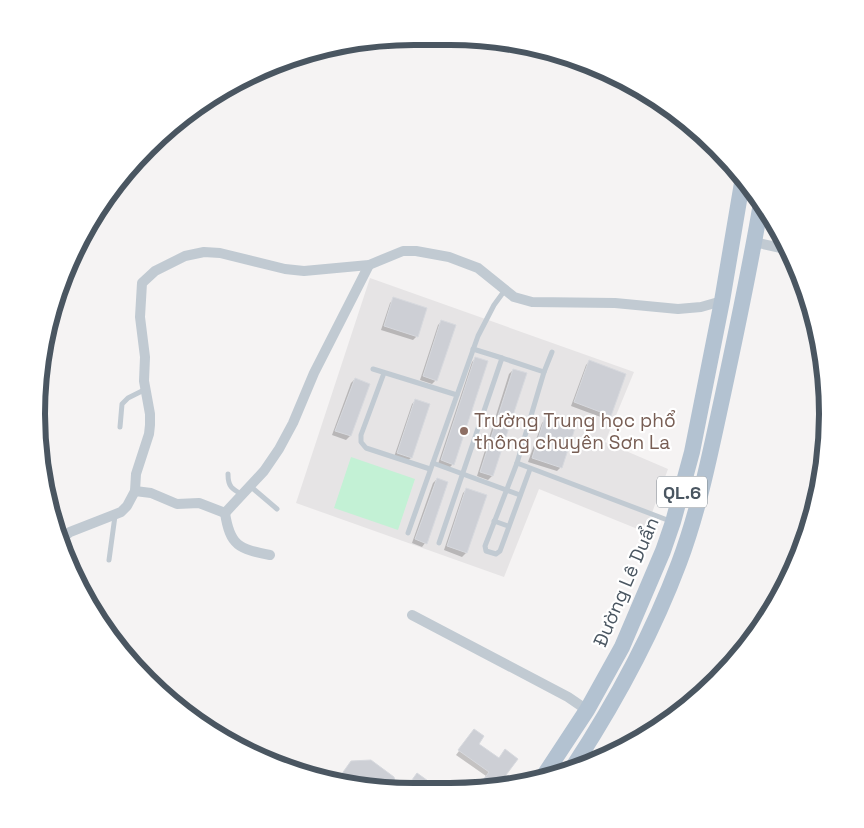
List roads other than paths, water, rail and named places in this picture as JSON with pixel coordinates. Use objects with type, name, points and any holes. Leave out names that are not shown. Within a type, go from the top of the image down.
[{"type":"main road","name":"Đường Lê Duẩn","points":[[549,769],[587,710],[622,648],[663,551],[673,522],[692,452],[722,302],[741,187]]},
{"type":"main road","name":"Đường Lê Duẩn","points":[[577,760],[612,704],[636,658],[679,563],[692,526],[705,477],[749,273],[759,213]]},
{"type":"main road","points":[[728,268],[749,273]]},
{"type":"street","points":[[754,242],[779,248]]},
{"type":"street","points":[[66,535],[83,526],[115,515],[127,506],[135,491],[136,474],[149,434],[150,425],[150,414],[144,390],[145,357],[140,317],[141,288],[145,279],[167,264],[185,256],[204,252],[232,256],[285,269],[304,271],[369,265],[403,251],[432,253],[478,268],[488,274],[514,297],[532,302],[615,304],[678,309],[701,307],[722,302]]},
{"type":"street","points":[[226,513],[264,471],[287,434],[314,374],[369,265]]},
{"type":"street","points":[[135,491],[151,493],[177,504],[199,504],[226,513]]},
{"type":"street","points":[[226,513],[228,528],[236,544],[255,552],[270,555]]},
{"type":"street","points":[[412,615],[568,697],[587,710]]},
{"type":"street","points":[[554,762],[560,766]]},
{"type":"lane","points":[[408,533],[473,349],[486,319],[505,290]]},
{"type":"lane","points":[[473,349],[544,372]]},
{"type":"lane","points":[[530,469],[499,552],[496,554],[486,551],[485,546],[517,463],[544,372],[552,352]]},
{"type":"lane","points":[[439,543],[502,358]]},
{"type":"lane","points":[[373,369],[457,395]]},
{"type":"lane","points":[[384,373],[361,435],[361,442],[366,448],[462,472],[520,496]]},
{"type":"lane","points":[[120,427],[122,404],[128,398],[144,390]]},
{"type":"lane","points":[[517,463],[673,522]]},
{"type":"lane","points":[[228,474],[230,488],[243,495]]},
{"type":"lane","points":[[250,486],[277,509]]},
{"type":"lane","points":[[109,560],[115,515]]},
{"type":"lane","points":[[494,521],[508,526]]},
{"type":"place","name":"Trường Trung học phổ thông chuyên Sơn La","points":[[464,431]]}]
